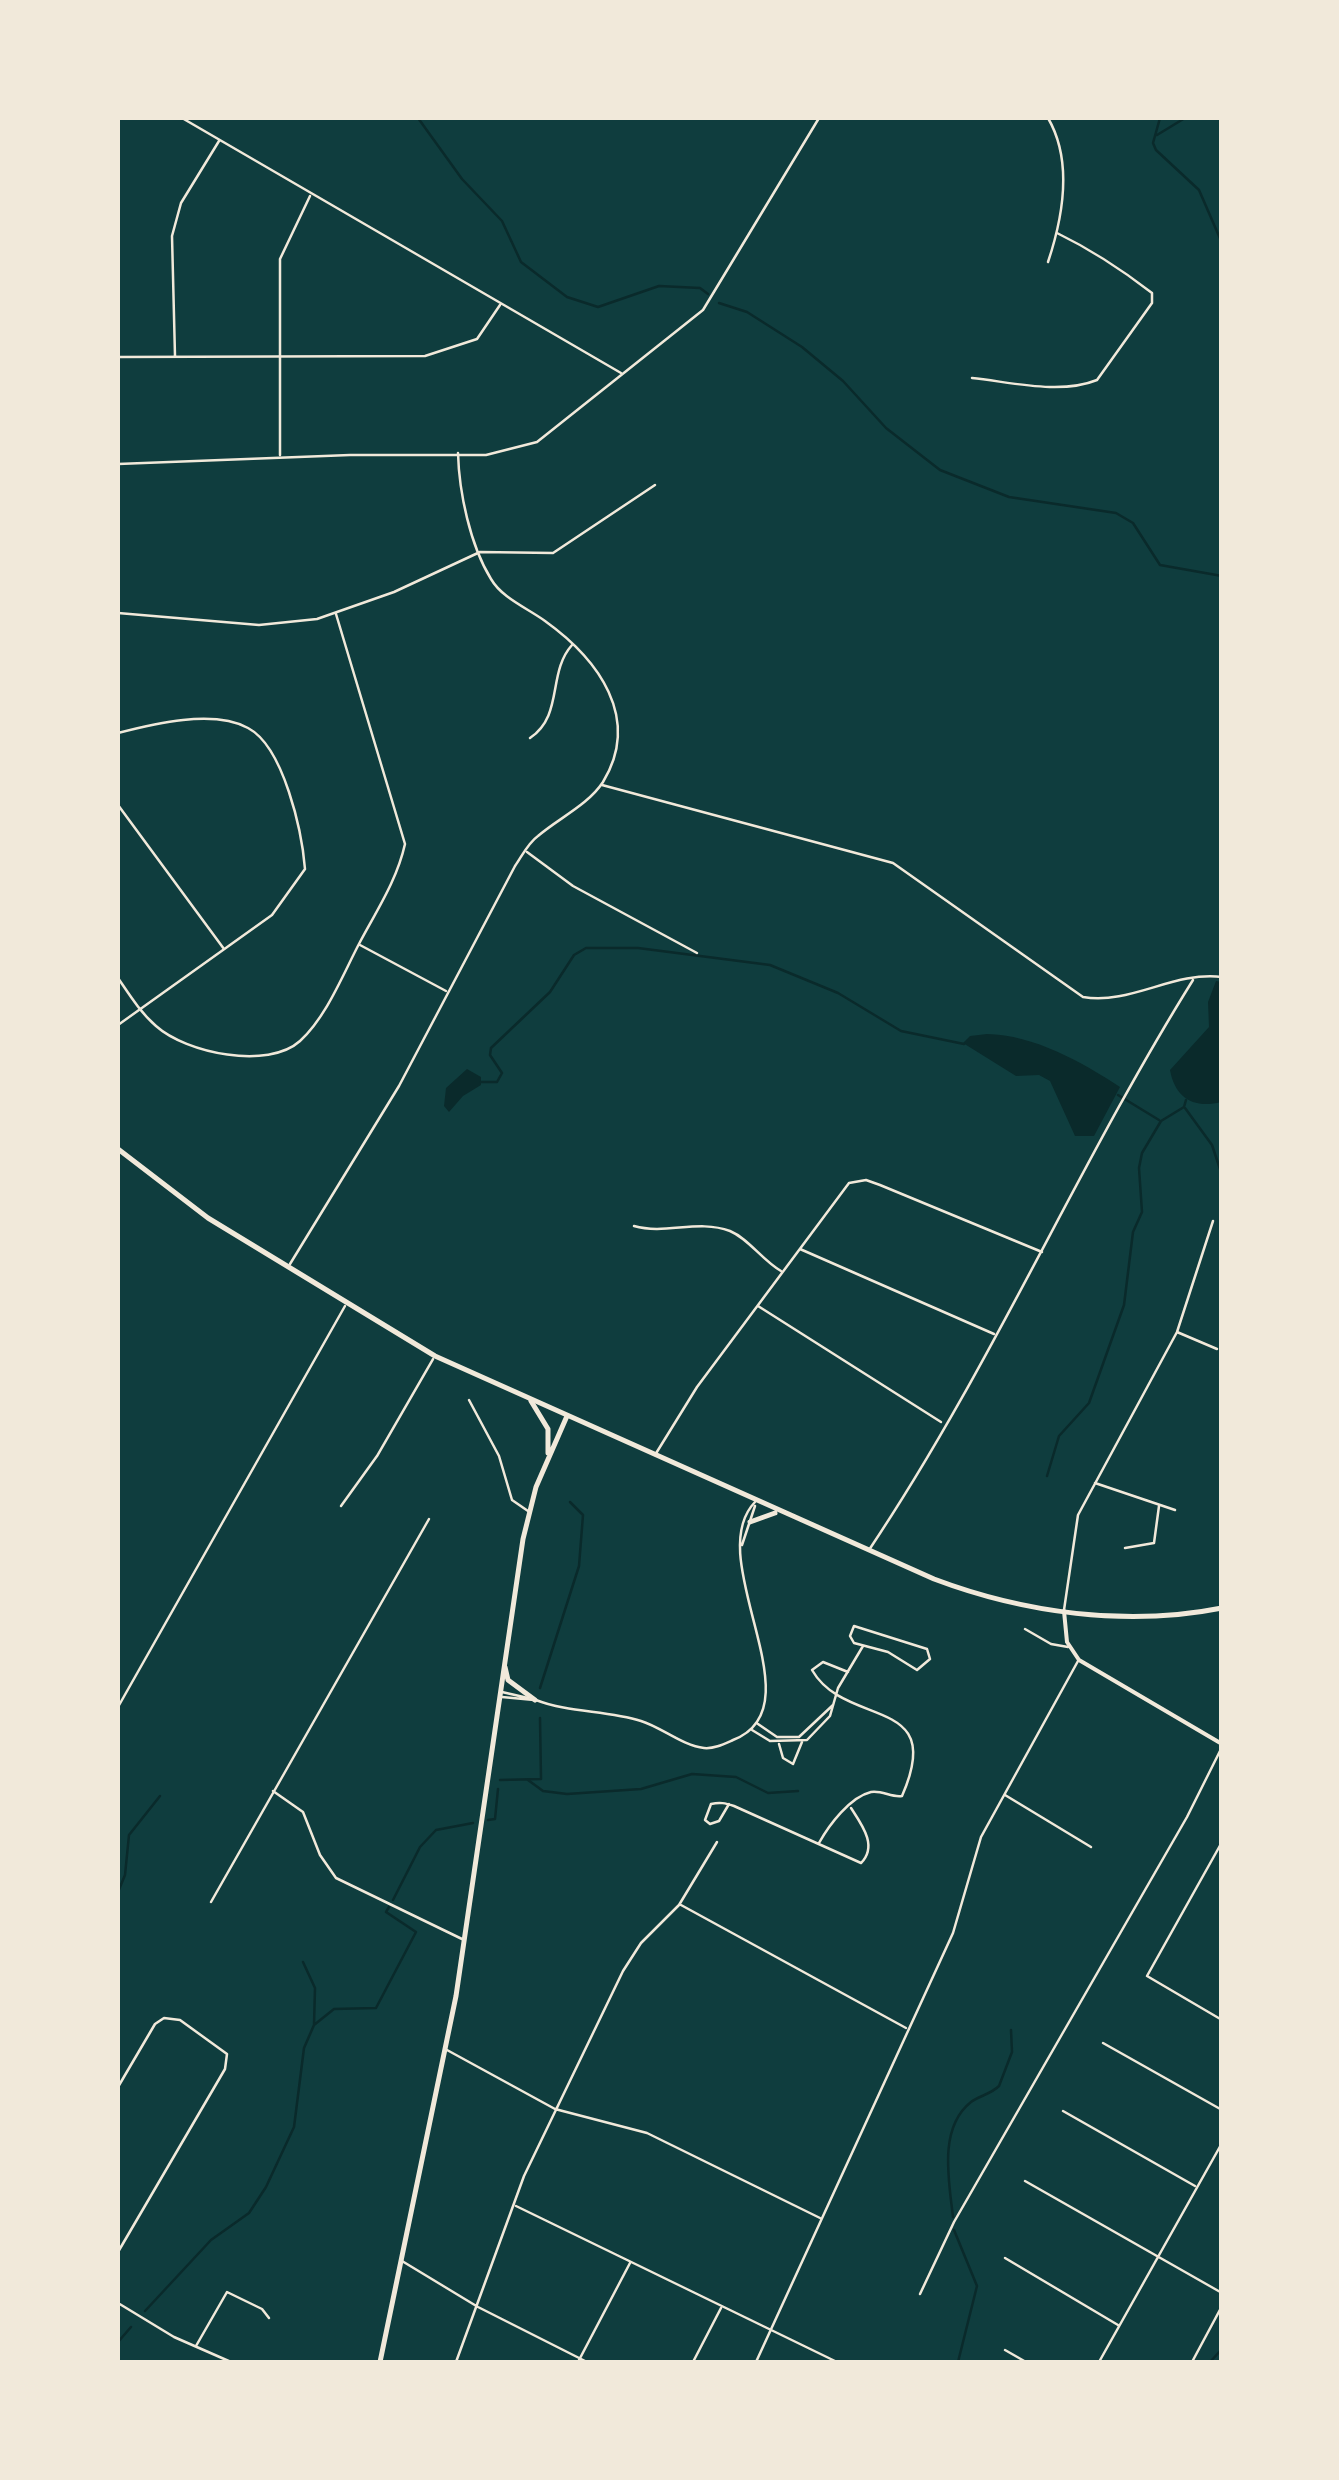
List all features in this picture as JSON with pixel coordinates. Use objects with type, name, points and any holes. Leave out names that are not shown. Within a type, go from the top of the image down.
[{"type":"main road","points":[[118,1149],[178,1198],[434,1356],[868,1552],[991,1598],[1064,1611],[1141,1615],[1222,1608]]},
{"type":"main road","points":[[531,1401],[548,1428],[548,1459]]},
{"type":"main road","points":[[380,2362],[446,2049],[529,1512],[568,1416]]},
{"type":"main road","points":[[750,1522],[762,1514],[780,1513]]},
{"type":"main road","points":[[505,1663],[508,1680],[535,1700]]},
{"type":"street","points":[[182,118],[622,374]]},
{"type":"street","points":[[118,464],[458,453],[486,456],[537,442],[703,310],[819,118]]},
{"type":"street","points":[[1048,118],[1056,132],[1063,175],[1058,234],[1048,262]]},
{"type":"street","points":[[174,359],[172,236],[181,203],[220,140]]},
{"type":"street","points":[[280,457],[281,251],[311,195]]},
{"type":"street","points":[[972,378],[1042,385],[1097,380],[1152,303],[1152,293],[1095,251],[1058,234]]},
{"type":"street","points":[[118,356],[174,359],[280,354],[410,356],[443,352],[477,338],[502,303]]},
{"type":"street","points":[[288,1266],[399,1086],[526,851],[534,839],[601,785],[619,742],[620,714],[609,689],[572,645],[500,590],[480,552],[459,475],[458,453]]},
{"type":"street","points":[[118,613],[259,625],[336,614],[480,552],[553,552],[655,485]]},
{"type":"street","points":[[118,978],[140,1009],[174,1039],[252,1056],[280,1053],[297,1044],[314,1026],[396,878],[404,844],[336,614]]},
{"type":"street","points":[[530,738],[548,721],[561,665],[572,645]]},
{"type":"street","points":[[118,733],[185,722],[234,724],[261,737],[272,753],[289,796],[305,869],[272,915],[118,1025]]},
{"type":"street","points":[[601,785],[892,864],[1084,996],[1112,1000],[1195,976],[1222,977]]},
{"type":"street","points":[[118,805],[224,949]]},
{"type":"street","points":[[526,851],[573,886],[698,953]]},
{"type":"street","points":[[359,944],[448,992]]},
{"type":"street","points":[[868,1552],[926,1462],[1042,1253],[1056,1218],[1112,1114],[1195,976]]},
{"type":"street","points":[[655,1455],[757,1305],[842,1190],[860,1180],[1042,1253]]},
{"type":"street","points":[[920,2294],[954,2222],[1187,1817],[1222,1746],[1079,1660],[1070,1647],[1064,1611],[1074,1533],[1094,1483],[1176,1332],[1213,1222]]},
{"type":"street","points":[[634,1226],[660,1232],[692,1226],[728,1230],[782,1271]]},
{"type":"street","points":[[800,1249],[996,1334]]},
{"type":"street","points":[[118,1707],[346,1304]]},
{"type":"street","points":[[757,1305],[944,1424]]},
{"type":"street","points":[[1176,1332],[1217,1349]]},
{"type":"street","points":[[341,1506],[377,1456],[434,1356]]},
{"type":"street","points":[[469,1400],[499,1456],[512,1500],[529,1512]]},
{"type":"street","points":[[1094,1483],[1175,1510]]},
{"type":"street","points":[[742,1547],[755,1502]]},
{"type":"street","points":[[500,1694],[641,1721],[701,1748],[730,1742],[751,1729],[756,1723],[767,1676],[748,1606],[742,1547],[741,1528],[755,1502]]},
{"type":"street","points":[[1125,1548],[1154,1543],[1160,1504]]},
{"type":"street","points":[[211,1902],[429,1519]]},
{"type":"street","points":[[854,1626],[927,1649],[930,1659],[917,1670],[888,1652],[863,1646],[852,1640],[854,1626]]},
{"type":"street","points":[[1024,1629],[1057,1646],[1070,1647]]},
{"type":"street","points":[[779,1742],[782,1758],[793,1764],[802,1742],[830,1716],[837,1692],[863,1646]]},
{"type":"street","points":[[756,2362],[953,1933],[981,1836],[1079,1660]]},
{"type":"street","points":[[819,1843],[832,1822],[870,1792],[902,1796],[914,1745],[897,1722],[837,1692],[814,1676],[812,1666],[828,1663],[848,1672]]},
{"type":"street","points":[[756,1723],[777,1737],[791,1739],[802,1735],[834,1704]]},
{"type":"street","points":[[751,1729],[779,1742],[802,1742]]},
{"type":"street","points":[[273,1791],[304,1812],[320,1854],[336,1878],[464,1940]]},
{"type":"street","points":[[1004,1795],[1092,1847]]},
{"type":"street","points":[[729,1804],[720,1821],[710,1824],[705,1820],[711,1804],[729,1804],[860,1863],[865,1861],[868,1840],[850,1806]]},
{"type":"street","points":[[456,2362],[555,2110],[629,1960],[679,1905],[717,1842]]},
{"type":"street","points":[[1222,1842],[1146,1976],[1222,2020]]},
{"type":"street","points":[[679,1905],[907,2028]]},
{"type":"street","points":[[118,2087],[154,2026],[164,2018],[180,2020],[227,2054],[225,2069],[118,2252]]},
{"type":"street","points":[[1102,2043],[1222,2110]]},
{"type":"street","points":[[446,2049],[555,2110],[648,2133],[820,2218]]},
{"type":"street","points":[[1063,2111],[1196,2187]]},
{"type":"street","points":[[1099,2362],[1222,2142]]},
{"type":"street","points":[[1026,2181],[1222,2293]]},
{"type":"street","points":[[515,2205],[837,2362]]},
{"type":"street","points":[[1005,2258],[1119,2326]]},
{"type":"street","points":[[401,2261],[478,2307],[587,2362]]},
{"type":"street","points":[[579,2361],[630,2263]]},
{"type":"street","points":[[196,2347],[226,2292],[262,2309],[270,2318]]},
{"type":"street","points":[[118,2303],[231,2362]]},
{"type":"street","points":[[694,2362],[722,2306]]},
{"type":"street","points":[[1192,2362],[1222,2306]]},
{"type":"street","points":[[1005,2350],[1026,2362]]},
{"type":"water","points":[[1216,981],[1222,982],[1221,1102],[1202,1104],[1181,1094],[1170,1070],[1209,1027],[1208,1002]]},
{"type":"water","points":[[987,1034],[1040,1045],[1120,1087],[1094,1136],[1075,1136],[1050,1081],[1039,1075],[1016,1076],[963,1043],[970,1036]]},
{"type":"water","points":[[467,1069],[481,1077],[481,1085],[463,1096],[449,1112],[444,1106],[446,1088]]},
{"type":"waterway","points":[[418,118],[462,179],[502,221],[521,262],[567,297],[598,307],[659,286],[700,288],[708,294]]},
{"type":"waterway","points":[[1160,118],[1153,143],[1156,150],[1199,190],[1222,243]]},
{"type":"waterway","points":[[1157,135],[1185,118]]},
{"type":"waterway","points":[[719,303],[747,312],[802,347],[843,381],[886,428],[940,470],[1009,497],[1116,513],[1133,523],[1160,565],[1222,576]]},
{"type":"waterway","points":[[481,1082],[497,1082],[502,1073],[490,1055],[491,1048],[550,992],[574,955],[586,948],[638,948],[770,965],[838,993],[901,1031],[964,1044]]},
{"type":"waterway","points":[[1118,1095],[1159,1120]]},
{"type":"waterway","points":[[1047,1476],[1059,1436],[1089,1403],[1124,1305],[1133,1232],[1142,1212],[1142,1153],[1161,1121],[1184,1107],[1186,1100]]},
{"type":"waterway","points":[[1185,1108],[1212,1145],[1222,1175]]},
{"type":"waterway","points":[[540,1688],[579,1566],[583,1515],[570,1502]]},
{"type":"waterway","points":[[500,1780],[541,1779],[540,1718]]},
{"type":"waterway","points":[[528,1780],[543,1791],[567,1794],[641,1789],[692,1774],[736,1777],[768,1793],[798,1791]]},
{"type":"waterway","points":[[488,1820],[495,1819],[498,1789]]},
{"type":"waterway","points":[[118,1892],[125,1875],[129,1835],[160,1796]]},
{"type":"waterway","points":[[393,1900],[420,1847],[436,1830],[473,1823]]},
{"type":"waterway","points":[[145,2311],[211,2240],[249,2213],[266,2187],[294,2127],[304,2048],[314,2025],[334,2009],[376,2008],[416,1932],[386,1912],[389,1907]]},
{"type":"waterway","points":[[303,1962],[315,1988],[314,2025]]},
{"type":"waterway","points":[[953,2217],[948,2156],[954,2126],[971,2102],[999,2086],[1012,2052],[1011,2030]]},
{"type":"waterway","points":[[954,2230],[977,2286],[958,2362]]},
{"type":"waterway","points":[[118,2342],[131,2327]]},
{"type":"waterway","points":[[1210,2362],[1222,2349]]}]
